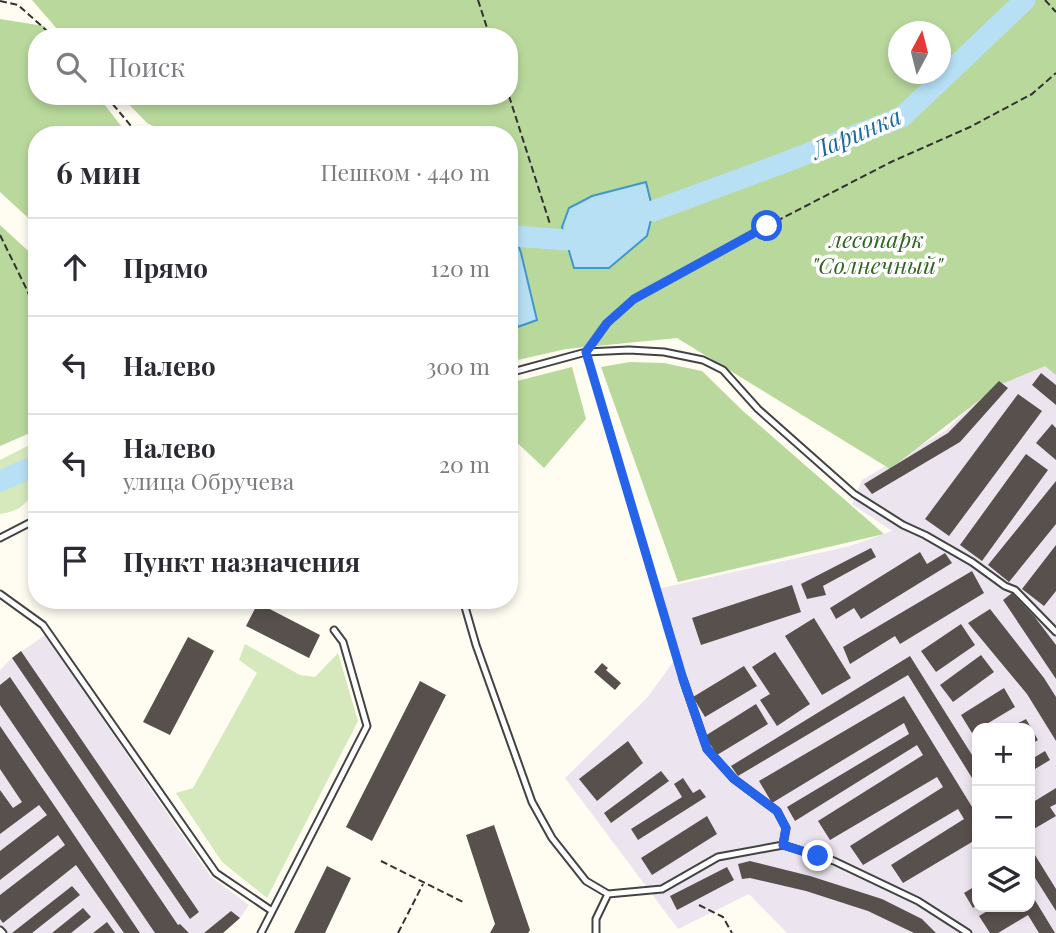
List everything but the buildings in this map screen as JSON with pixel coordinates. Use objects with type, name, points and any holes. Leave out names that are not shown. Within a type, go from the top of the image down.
[{"type":"lane","points":[[518,371],[586,352],[664,352],[703,360],[723,370],[758,409],[854,494],[903,525],[964,557],[1015,590],[1056,632]]},
{"type":"lane","points":[[0,538],[28,524]]},
{"type":"lane","points":[[0,594],[43,625],[216,873],[272,911]]},
{"type":"lane","points":[[466,609],[533,802],[552,838],[586,881],[608,894],[662,889],[718,857],[783,845],[834,861],[918,901],[968,933]]},
{"type":"lane","points":[[261,933],[367,726],[343,642],[334,630]]},
{"type":"lane","points":[[683,679],[707,749],[734,779],[777,811],[786,828],[783,845]]},
{"type":"lane","points":[[596,933],[596,919],[608,894]]},
{"type":"path","points":[[478,0],[487,28]]},
{"type":"path","points":[[1045,0],[1056,12]]},
{"type":"path","points":[[0,1],[18,5],[44,28]]},
{"type":"path","points":[[683,679],[586,352],[607,323],[634,299],[891,162],[970,127],[1032,94],[1056,73]]},
{"type":"path","points":[[114,105],[131,126]]},
{"type":"path","points":[[512,105],[550,224]]},
{"type":"path","points":[[0,235],[28,292]]},
{"type":"path","points":[[382,861],[465,903]]},
{"type":"path","points":[[398,933],[424,882]]},
{"type":"path","points":[[699,905],[723,917],[732,933]]},
{"type":"shaded area","points":[[1045,361],[1056,371],[1056,933],[787,933],[749,894],[678,929],[565,778],[647,698],[674,661],[653,590],[850,546],[892,531],[852,504],[862,480],[945,431],[995,383]]},
{"type":"shaded area","points":[[45,635],[211,877],[249,905],[240,918],[223,933],[0,933],[0,670],[12,658]]},
{"type":"green space","name":"лесопарк \"Солнечный\"","points":[[32,0],[1056,0],[1056,375],[1045,366],[999,385],[890,469],[677,338],[566,349],[518,360],[518,327],[537,320],[518,245],[518,126],[153,126],[130,105],[518,105],[518,28],[56,28]]},
{"type":"green space","points":[[0,19],[45,28],[28,28],[28,105],[105,105],[121,126],[28,126],[28,218],[0,192]]},
{"type":"green space","points":[[0,225],[28,251],[28,434],[0,446]]},
{"type":"green space","points":[[630,362],[664,363],[702,371],[743,411],[884,534],[678,582],[601,367]]},
{"type":"green space","points":[[572,367],[586,419],[544,468],[518,443],[518,381]]},
{"type":"green space","points":[[28,446],[28,500],[18,509],[0,514],[0,460]]},
{"type":"green space","points":[[245,644],[300,675],[315,677],[338,653],[358,721],[267,898],[222,862],[176,793],[193,788],[257,673],[239,660]]},
{"type":"water","points":[[646,182],[653,211],[647,236],[609,268],[574,268],[562,227],[569,208],[592,196]]},
{"type":"water","points":[[518,245],[521,253],[537,320],[518,327]]},
{"type":"waterway","name":"Ларинка","points":[[653,211],[902,117],[1025,0]]},
{"type":"waterway","name":"Ларинка","points":[[518,236],[566,240]]},
{"type":"waterway","name":"Ларинка","points":[[0,481],[28,469]]},
{"type":"route","points":[[767,226],[634,299],[607,323],[586,352],[683,679],[707,749],[734,779],[777,811],[786,828],[783,845],[818,856]]}]
